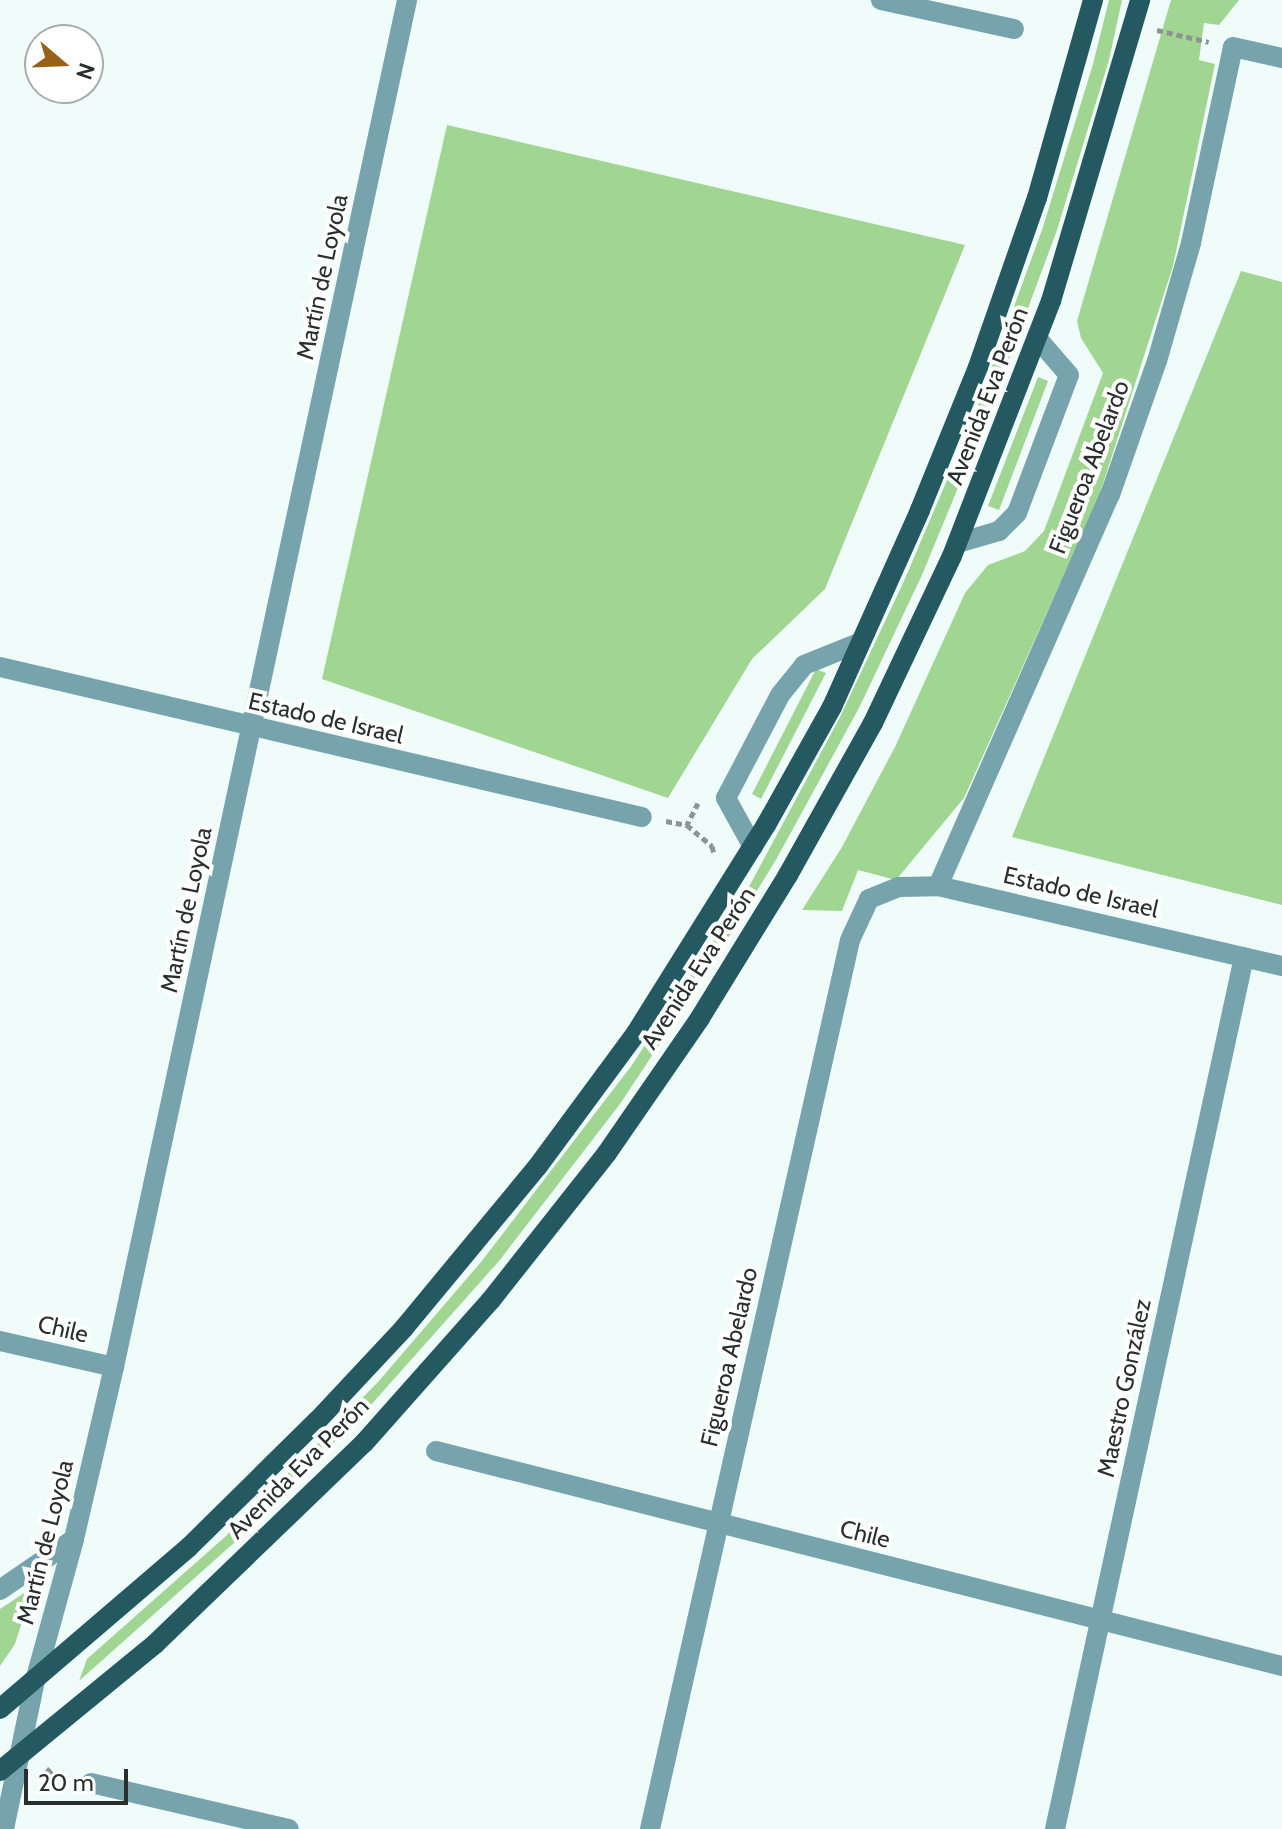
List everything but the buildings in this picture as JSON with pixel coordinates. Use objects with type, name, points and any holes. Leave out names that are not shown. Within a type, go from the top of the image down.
[{"type":"main road","name":"Avenida Eva Perón","points":[[0,1709],[188,1548],[318,1420],[404,1328],[538,1166],[636,1033],[753,847],[832,707],[920,510],[978,367],[1037,198],[1093,0]]},
{"type":"main road","name":"Avenida Eva Perón","points":[[0,1771],[155,1644],[364,1443],[491,1300],[607,1153],[700,1018],[788,875],[873,723],[958,543],[1037,338],[1140,0]]},
{"type":"street","name":"Martín de Loyola","points":[[4,1829],[35,1681],[74,1539],[114,1367],[407,0]]},
{"type":"street","points":[[881,0],[1014,29]]},
{"type":"street","points":[[1233,47],[1282,58]]},
{"type":"street","name":"Figueroa Abelardo","points":[[938,886],[1110,495],[1157,361],[1191,243],[1233,47]]},
{"type":"street","points":[[958,543],[999,531],[1017,513],[1069,375],[1037,338]]},
{"type":"street","points":[[753,847],[726,798],[780,695],[804,665],[861,642]]},
{"type":"street","name":"Estado de Israel","points":[[0,667],[642,817]]},
{"type":"street","name":"Estado de Israel","points":[[869,899],[899,887],[938,886],[1282,966]]},
{"type":"street","name":"Figueroa Abelardo","points":[[650,1829],[850,940],[869,899]]},
{"type":"street","name":"Maestro González","points":[[1055,1829],[1244,957]]},
{"type":"street","name":"Chile","points":[[0,1341],[114,1367]]},
{"type":"street","name":"Chile","points":[[436,1451],[1282,1666]]},
{"type":"street","points":[[0,1590],[74,1539]]},
{"type":"street","points":[[91,1783],[289,1829]]},
{"type":"path","points":[[1157,30],[1233,47]]},
{"type":"path","points":[[699,802],[687,825],[712,846],[715,858]]},
{"type":"green space","points":[[1109,0],[1122,0],[1109,60],[1057,230],[991,408],[922,575],[859,708],[777,858],[706,974],[620,1104],[499,1261],[370,1406],[235,1542],[79,1681],[87,1659],[226,1536],[378,1382],[481,1262],[632,1065],[751,883],[839,719],[904,581],[973,419],[1043,227],[1093,64]]},
{"type":"green space","points":[[1171,0],[1239,0],[1219,25],[1204,23],[1199,60],[1215,64],[1173,266],[1099,496],[964,798],[896,880],[858,870],[842,911],[802,910],[842,847],[895,747],[965,593],[988,565],[1025,551],[1044,531],[1103,373],[1081,338],[1077,321]]},
{"type":"green space","points":[[447,125],[965,245],[825,589],[752,659],[668,798],[322,679]]},
{"type":"green space","points":[[1241,271],[1282,282],[1282,905],[1012,837]]},
{"type":"green space","points":[[1038,377],[1048,381],[999,510],[988,506]]},
{"type":"green space","points":[[816,669],[826,673],[761,799],[752,794]]},
{"type":"green space","points":[[33,1587],[15,1644],[0,1666],[0,1609]]}]
